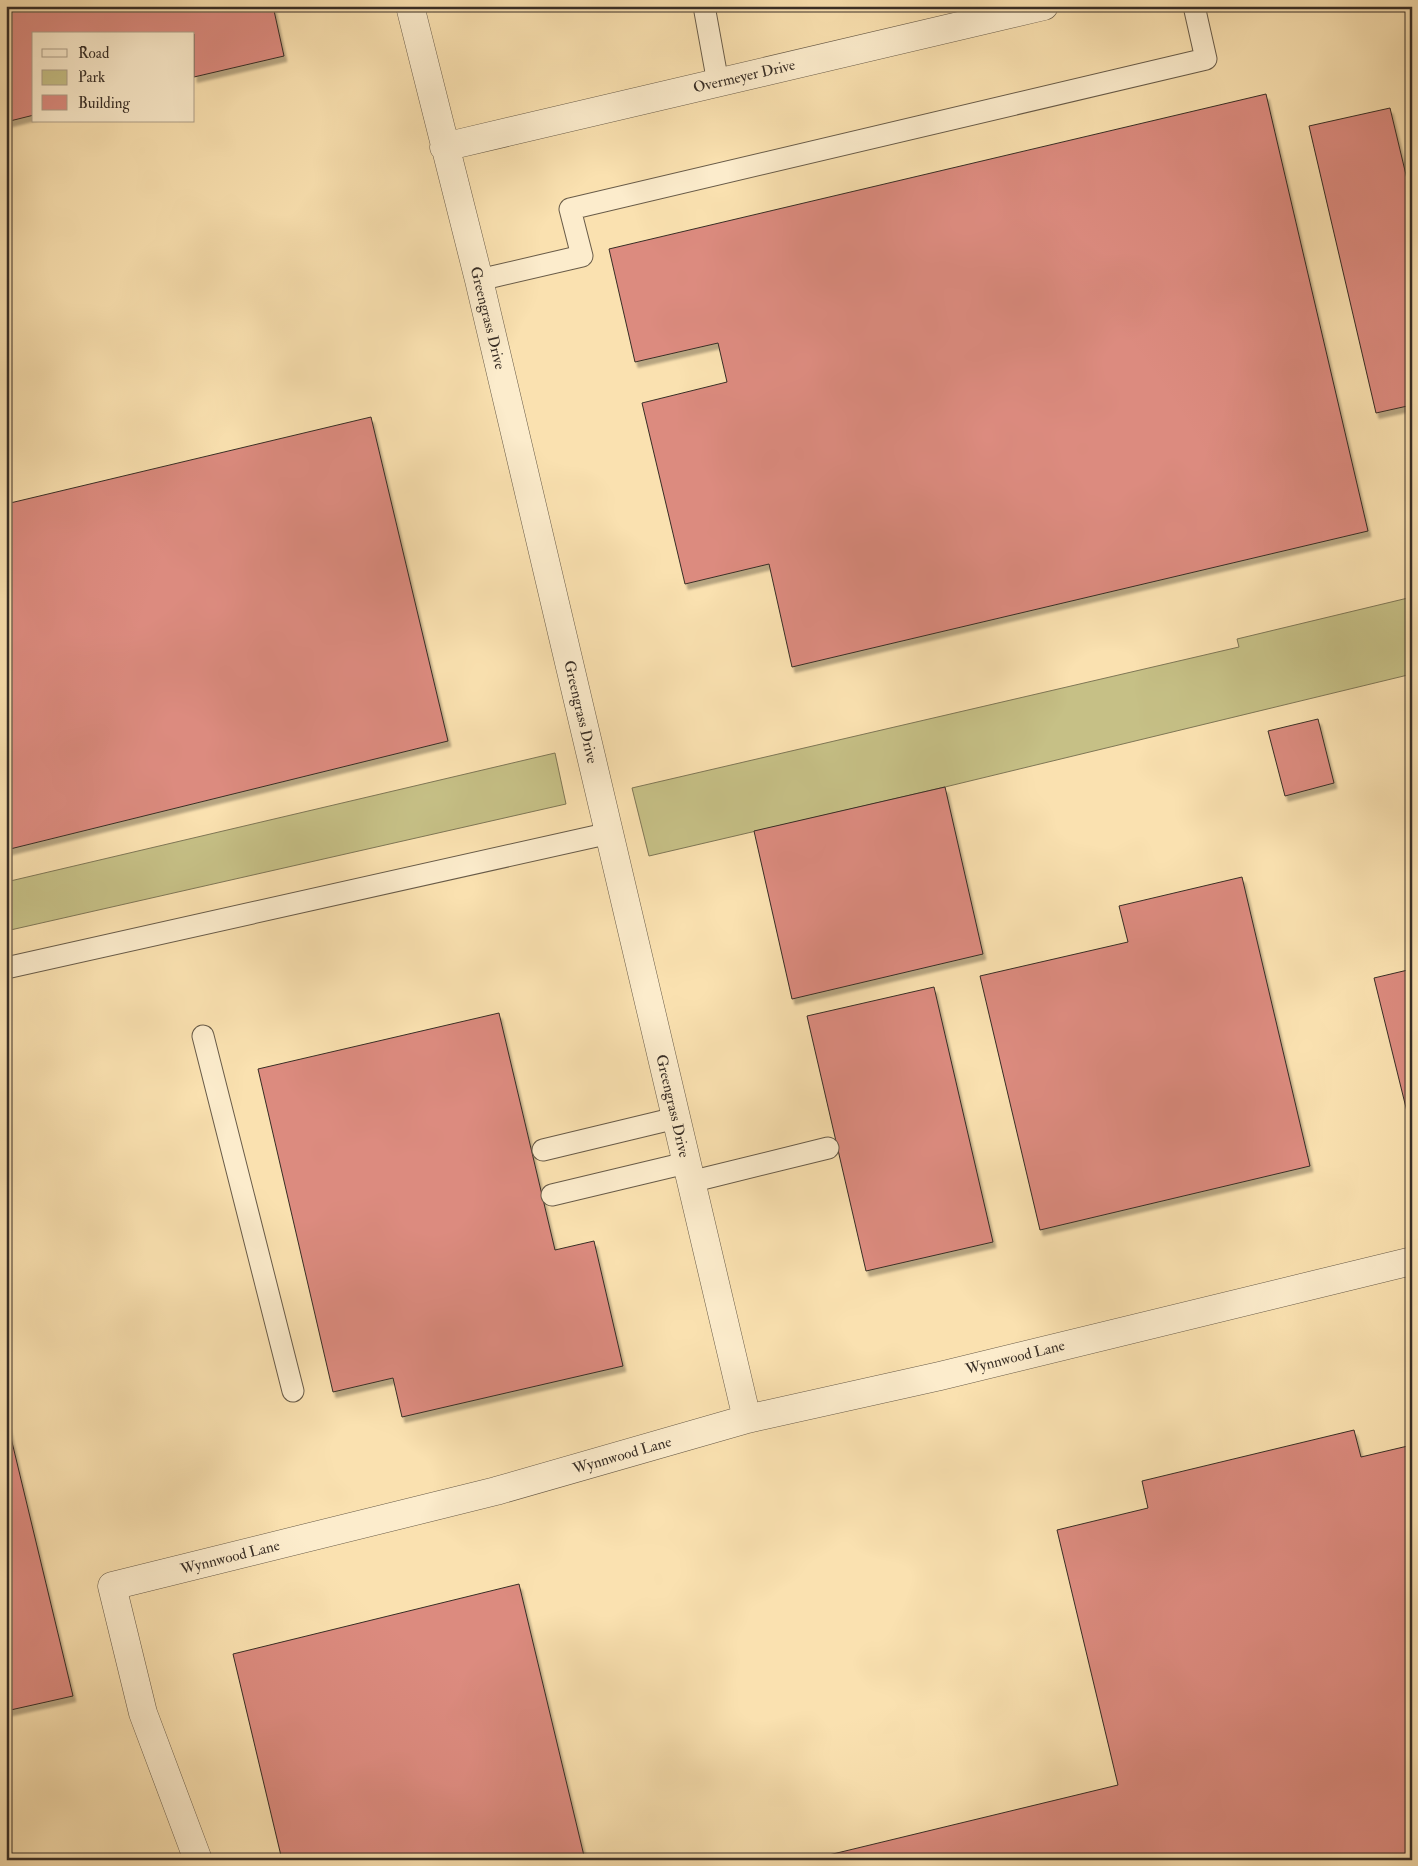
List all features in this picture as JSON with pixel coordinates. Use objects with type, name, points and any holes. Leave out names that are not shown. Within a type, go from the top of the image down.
[{"type":"street","name":"Greengrass Drive","points":[[410,6],[444,148],[479,280],[747,1419]]},
{"type":"street","name":"Overmeyer Drive","points":[[444,148],[718,82],[990,12],[1044,6]]},
{"type":"street","name":"Wynnwood Lane","points":[[198,1860],[143,1713],[112,1586],[496,1491],[747,1419],[940,1376],[1412,1261]]},
{"type":"lane","points":[[704,6],[718,82]]},
{"type":"lane","points":[[479,280],[582,256],[570,209],[1206,59],[1194,6]]},
{"type":"lane","points":[[6,968],[610,833]]},
{"type":"lane","points":[[203,1036],[292,1391]]},
{"type":"lane","points":[[543,1150],[676,1118]]},
{"type":"lane","points":[[552,1195],[828,1148]]},
{"type":"green space","points":[[1412,597],[1412,674],[945,787],[649,856],[632,788],[1239,647],[1237,639]]},
{"type":"green space","points":[[555,753],[566,804],[6,931],[6,882]]},
{"type":"building","points":[[6,6],[273,6],[284,56],[195,77],[195,32],[32,32],[32,116],[6,122]]},
{"type":"building","points":[[1266,94],[1368,531],[792,667],[769,564],[685,584],[642,403],[727,382],[718,343],[635,362],[609,249]]},
{"type":"building","points":[[1390,108],[1412,200],[1412,405],[1376,413],[1309,126]]},
{"type":"building","points":[[371,417],[448,741],[6,850],[6,504]]},
{"type":"building","points":[[1318,719],[1334,783],[1285,796],[1268,731]]},
{"type":"building","points":[[945,787],[983,954],[792,999],[754,831]]},
{"type":"building","points":[[1242,877],[1310,1166],[1040,1230],[980,976],[1128,942],[1119,906]]},
{"type":"building","points":[[1412,969],[1412,1132],[1374,978]]},
{"type":"building","points":[[934,987],[993,1242],[866,1271],[807,1016]]},
{"type":"building","points":[[499,1013],[555,1250],[594,1241],[623,1366],[402,1417],[393,1378],[333,1392],[258,1069]]},
{"type":"building","points":[[6,1417],[73,1696],[6,1711]]},
{"type":"building","points":[[1354,1430],[1361,1457],[1412,1445],[1412,1860],[808,1860],[1118,1785],[1057,1530],[1148,1508],[1142,1481]]},
{"type":"building","points":[[519,1584],[585,1860],[282,1860],[233,1654]]}]
